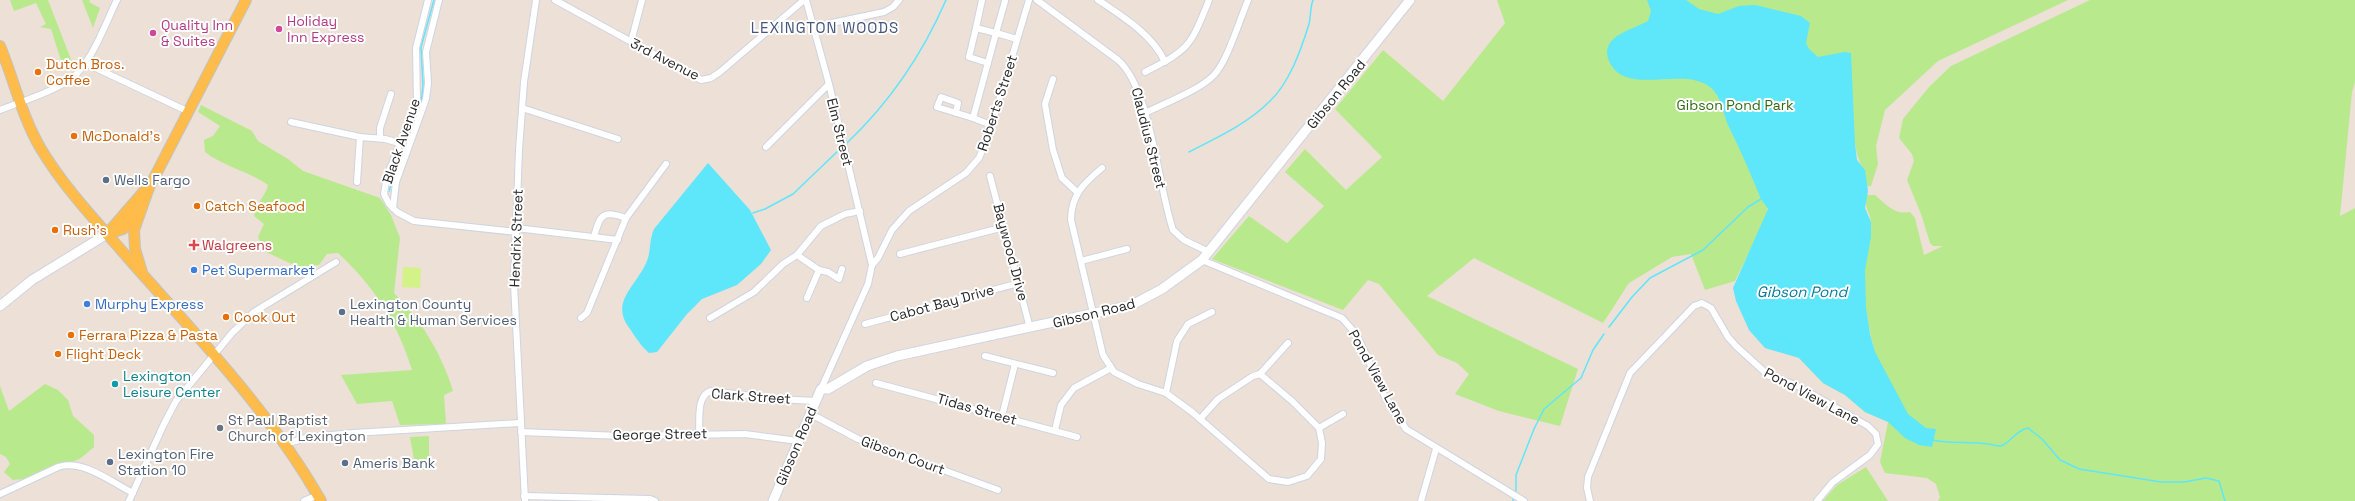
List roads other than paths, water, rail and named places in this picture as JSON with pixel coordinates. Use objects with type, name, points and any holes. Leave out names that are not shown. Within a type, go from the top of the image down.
[{"type":"main road","points":[[144,275],[134,239],[136,222],[152,182],[187,111],[246,0]]},
{"type":"main road","points":[[0,46],[27,122],[44,153],[78,199],[107,234],[244,392],[285,444],[320,498]]},
{"type":"main road","points":[[107,234],[152,182]]},
{"type":"main road","points":[[107,234],[123,229],[143,205]]},
{"type":"street","points":[[0,110],[68,81],[85,63],[117,0]]},
{"type":"street","name":"Black Avenue","points":[[428,0],[416,48],[417,101],[387,176],[384,190],[389,204],[401,215],[414,221],[618,240]]},
{"type":"street","name":"Black Avenue","points":[[393,208],[396,182],[426,99],[428,83],[426,52],[439,0]]},
{"type":"street","name":"Hendrix Street","points":[[524,499],[515,323],[516,230],[522,108],[526,62],[536,0]]},
{"type":"street","name":"3rd Avenue","points":[[555,0],[696,78],[706,80],[720,72],[805,0]]},
{"type":"street","points":[[631,42],[642,0]]},
{"type":"street","name":"Elm Street","points":[[805,0],[829,84],[872,265]]},
{"type":"street","points":[[813,27],[884,12],[893,7],[899,0]]},
{"type":"street","points":[[982,0],[969,57],[988,63]]},
{"type":"street","name":"Roberts Street","points":[[821,389],[868,284],[872,265],[878,258],[892,230],[909,211],[966,173],[974,165],[985,146],[1029,0]]},
{"type":"street","name":"Claudius Street","points":[[1038,0],[1123,65],[1135,82],[1145,113],[1173,230],[1184,240],[1209,252]]},
{"type":"street","points":[[1145,72],[1179,54],[1189,44],[1209,0]]},
{"type":"street","points":[[1145,113],[1201,84],[1215,75],[1222,64],[1248,0]]},
{"type":"street","name":"Gibson Road","points":[[773,501],[821,389],[828,389],[853,373],[880,361],[1095,315],[1132,305],[1152,296],[1202,260],[1410,0]]},
{"type":"street","points":[[973,118],[1005,1]]},
{"type":"street","points":[[1103,1],[1150,40],[1160,50],[1165,62]]},
{"type":"street","points":[[976,28],[1017,39]]},
{"type":"street","points":[[85,63],[187,111]]},
{"type":"street","points":[[1053,79],[1046,96],[1045,104],[1055,157],[1062,178],[1077,192]]},
{"type":"street","points":[[766,147],[829,84]]},
{"type":"street","points":[[380,138],[380,128],[391,94]]},
{"type":"street","points":[[522,108],[618,139]]},
{"type":"street","points":[[956,113],[991,125]]},
{"type":"street","points":[[291,122],[360,137],[380,138],[408,146]]},
{"type":"street","points":[[357,182],[360,137]]},
{"type":"street","points":[[581,318],[587,313],[626,218],[666,164]]},
{"type":"street","points":[[1102,168],[1077,192],[1072,206],[1071,220],[1095,315],[1103,355],[1114,372],[1138,384],[1166,393],[1200,419],[1269,479],[1288,482],[1307,476],[1321,459],[1322,443],[1320,428],[1292,401],[1260,374]]},
{"type":"street","name":"Baywood Drive","points":[[990,176],[1030,328]]},
{"type":"street","points":[[710,318],[754,292],[783,264],[797,255],[822,226],[845,214],[860,211]]},
{"type":"street","points":[[594,237],[598,223],[604,215],[611,213],[626,218]]},
{"type":"street","points":[[900,254],[1004,226]]},
{"type":"street","points":[[0,306],[32,280],[107,234]]},
{"type":"street","points":[[1081,261],[1127,249]]},
{"type":"street","points":[[797,255],[819,270],[828,272],[839,279],[842,269]]},
{"type":"street","name":"Pond View Lane","points":[[1202,260],[1342,318],[1359,340],[1385,397],[1399,421],[1410,433],[1524,501]]},
{"type":"street","points":[[129,501],[176,401],[213,356],[254,312],[336,262]]},
{"type":"street","points":[[807,298],[819,270]]},
{"type":"street","name":"Cabot Bay Drive","points":[[865,324],[1019,283]]},
{"type":"street","name":"Pond View Lane","points":[[1590,501],[1587,488],[1588,477],[1630,374],[1694,306],[1702,303],[1711,308],[1728,337],[1736,346],[1769,376],[1796,385],[1811,393],[1868,426],[1876,434],[1878,444],[1874,452],[1833,482],[1817,501]]},
{"type":"street","points":[[1166,393],[1177,341],[1188,324],[1212,312]]},
{"type":"street","points":[[1200,419],[1218,399],[1253,376],[1260,374],[1288,343]]},
{"type":"street","points":[[985,356],[1053,373]]},
{"type":"street","points":[[1002,416],[1015,364]]},
{"type":"street","points":[[1055,430],[1061,405],[1074,388],[1111,368]]},
{"type":"street","name":"Tidas Street","points":[[876,383],[1077,437]]},
{"type":"street","name":"Clark Street","points":[[699,434],[701,398],[706,392],[711,391],[775,399],[816,401]]},
{"type":"street","name":"Gibson Court","points":[[811,414],[858,439],[998,490]]},
{"type":"street","points":[[1320,428],[1343,414]]},
{"type":"street","points":[[285,444],[309,437],[354,433],[520,424]]},
{"type":"street","name":"George Street","points":[[521,432],[621,436],[699,434],[758,435],[798,441]]},
{"type":"street","points":[[1421,501],[1436,449]]},
{"type":"street","points":[[0,494],[58,467],[68,464],[83,467],[133,493]]},
{"type":"street","points":[[304,501],[320,498]]},
{"type":"street","points":[[524,499],[650,499],[655,501]]},
{"type":"water","name":"Gibson Pond","points":[[1647,0],[1686,0],[1699,9],[1718,14],[1739,6],[1755,5],[1801,16],[1810,23],[1806,43],[1809,49],[1818,57],[1845,52],[1851,53],[1855,144],[1857,160],[1865,170],[1868,191],[1865,208],[1871,222],[1871,237],[1865,270],[1866,308],[1870,334],[1875,352],[1908,414],[1926,428],[1936,429],[1932,447],[1919,445],[1905,438],[1888,422],[1865,412],[1845,395],[1823,383],[1799,358],[1765,348],[1749,330],[1736,301],[1733,288],[1768,209],[1761,199],[1717,96],[1710,87],[1699,81],[1685,79],[1641,80],[1628,78],[1617,72],[1609,61],[1607,52],[1609,45],[1613,40],[1626,31],[1648,21],[1651,11]]},
{"type":"water","points":[[708,163],[750,210],[771,250],[761,264],[737,285],[702,299],[687,314],[657,352],[649,353],[639,342],[624,319],[622,311],[623,302],[647,261],[651,237],[654,229]]},
{"type":"waterway","points":[[421,105],[423,85],[421,47],[434,0]]},
{"type":"waterway","points":[[847,143],[877,111],[904,76],[927,39],[946,0]]},
{"type":"waterway","points":[[1189,152],[1241,124],[1260,110],[1276,95],[1283,86],[1294,66],[1309,24],[1313,0]]},
{"type":"waterway","points":[[410,133],[415,120]]},
{"type":"waterway","points":[[753,213],[765,209],[793,194],[840,149]]},
{"type":"waterway","points":[[389,191],[400,157]]},
{"type":"waterway","points":[[1609,327],[1632,297],[1650,278],[1703,250],[1748,207],[1761,199]]},
{"type":"waterway","points":[[1516,491],[1516,475],[1534,429],[1544,409],[1581,378],[1593,350],[1604,334]]},
{"type":"waterway","points":[[1932,440],[1981,443],[2001,446],[2017,433],[2028,428],[2042,439],[2060,460],[2079,469],[2161,482],[2184,482],[2206,478],[2219,481],[2225,501]]},
{"type":"place","name":"Holiday Inn Express","points":[[279,29]]},
{"type":"place","name":"Quality Inn & Suites","points":[[153,33]]},
{"type":"place","name":"Dutch Bros. Coffee","points":[[38,72]]},
{"type":"place","name":"McDonald's","points":[[74,136]]},
{"type":"place","name":"Wells Fargo","points":[[106,180]]},
{"type":"place","name":"Catch Seafood","points":[[197,206]]},
{"type":"place","name":"Rush's","points":[[55,230]]},
{"type":"place","name":"Walgreens","points":[[194,245]]},
{"type":"place","name":"Pet Supermarket","points":[[194,270]]},
{"type":"place","name":"Murphy Express","points":[[87,304]]},
{"type":"place","name":"Lexington County Health & Human Services","points":[[342,312]]},
{"type":"place","name":"Cook Out","points":[[226,317]]},
{"type":"place","name":"Ferrara Pizza & Pasta","points":[[71,335]]},
{"type":"place","name":"Flight Deck","points":[[58,354]]},
{"type":"place","name":"Lexington Leisure Center","points":[[115,384]]},
{"type":"place","name":"St Paul Baptist Church of Lexington","points":[[220,428]]},
{"type":"place","name":"Lexington Fire Station 10","points":[[110,462]]},
{"type":"place","name":"Ameris Bank","points":[[345,463]]},
{"type":"district","name":"LEXINGTON WOODS","points":[[825,28]]},
{"type":"park label","name":"Gibson Pond Park","points":[[1735,105]]}]
